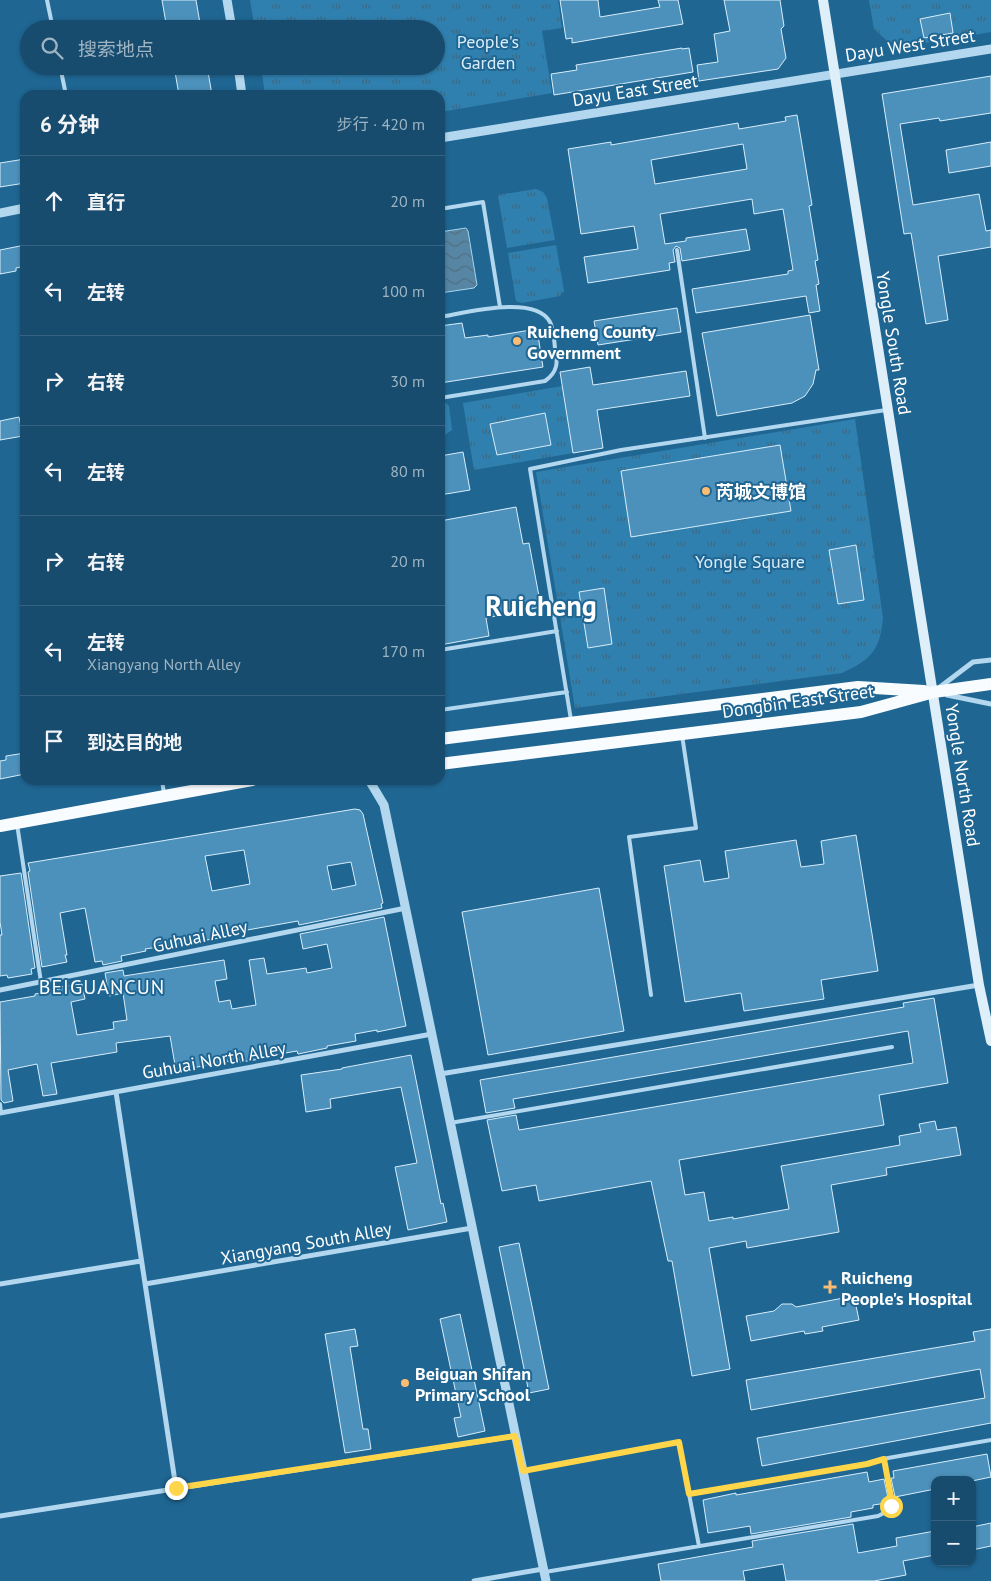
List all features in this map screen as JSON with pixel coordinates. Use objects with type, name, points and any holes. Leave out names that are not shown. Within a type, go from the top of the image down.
[{"type":"main road","name":"Yongle South Road","points":[[823,0],[934,692]]},
{"type":"main road","points":[[934,692],[991,684]]},
{"type":"main road","name":"Dongbin East Street","points":[[445,738],[858,687],[934,692]]},
{"type":"main road","name":"Dongbin East Street","points":[[445,763],[861,712],[934,692]]},
{"type":"main road","name":"Yongle North Road","points":[[934,692],[980,985],[991,1040]]},
{"type":"main road","points":[[0,826],[225,785]]},
{"type":"street","points":[[228,0],[231,20]]},
{"type":"street","name":"Dayu West Street","points":[[834,74],[991,49]]},
{"type":"street","name":"Dayu East Street","points":[[445,137],[834,74]]},
{"type":"street","points":[[239,75],[241,90]]},
{"type":"street","points":[[0,213],[20,209]]},
{"type":"street","points":[[934,692],[974,662],[991,660]]},
{"type":"street","points":[[934,692],[991,704]]},
{"type":"street","points":[[371,785],[384,805],[544,1574],[474,1581]]},
{"type":"street","name":"Guhuai Alley","points":[[0,990],[406,908]]},
{"type":"street","points":[[440,1074],[980,985]]},
{"type":"street","name":"Guhuai North Alley","points":[[1,1113],[432,1034]]},
{"type":"street","points":[[116,1092],[176,1488]]},
{"type":"street","name":"Xiangyang South Alley","points":[[145,1284],[472,1228]]},
{"type":"street","points":[[0,1284],[141,1261]]},
{"type":"street","points":[[0,1516],[515,1436]]},
{"type":"lane","points":[[47,0],[51,20]]},
{"type":"lane","points":[[62,75],[65,90]]},
{"type":"lane","points":[[445,208],[483,202],[500,307]]},
{"type":"lane","points":[[677,250],[705,438]]},
{"type":"lane","points":[[445,315],[500,307],[528,308],[540,312],[551,323],[558,364],[556,370],[545,381],[445,397]]},
{"type":"lane","points":[[572,722],[530,468],[621,450],[888,410]]},
{"type":"lane","points":[[445,649],[557,631]]},
{"type":"lane","points":[[445,709],[566,692]]},
{"type":"lane","points":[[651,995],[628,837],[696,828],[682,734]]},
{"type":"lane","points":[[163,785],[165,796]]},
{"type":"lane","points":[[16,823],[41,982]]},
{"type":"lane","points":[[450,1123],[892,1047]]},
{"type":"lane","points":[[0,1104],[1,1113]]},
{"type":"lane","points":[[689,1494],[867,1464],[884,1459],[991,1440]]},
{"type":"lane","points":[[523,1471],[679,1442],[699,1546]]},
{"type":"lane","points":[[544,1574],[878,1516],[886,1512],[892,1502],[884,1459]]},
{"type":"green space","name":"People's Garden","points":[[250,0],[558,0],[562,28],[542,31],[552,93],[445,111],[445,90],[264,90],[262,75],[445,75],[445,20],[253,20]]},
{"type":"green space","points":[[869,0],[991,0],[991,32],[895,48],[874,29]]},
{"type":"green space","points":[[536,189],[543,192],[547,198],[555,240],[507,248],[498,195]]},
{"type":"green space","points":[[556,245],[564,291],[560,296],[522,303],[516,301],[508,253]]},
{"type":"green space","points":[[562,386],[573,453],[474,470],[463,403]],"holes":[[[544,413],[550,445],[497,455],[491,424]]]},
{"type":"green space","points":[[445,403],[449,406],[452,430],[445,435]]},
{"type":"green space","name":"Yongle Square","points":[[855,419],[883,618],[879,639],[872,653],[860,664],[842,673],[575,708],[536,472]]},
{"type":"water","points":[[466,228],[468,231],[477,285],[474,288],[445,292],[445,231]]},
{"type":"building","points":[[162,0],[196,0],[199,20],[165,20]]},
{"type":"building","points":[[560,0],[598,0],[600,17],[660,7],[658,0],[678,0],[683,24],[572,43],[572,38],[566,39]]},
{"type":"building","points":[[724,0],[780,0],[784,26],[781,29],[786,58],[778,69],[699,81],[697,65],[718,62],[714,34],[730,31]]},
{"type":"building","points":[[950,13],[953,33],[924,38],[920,19]]},
{"type":"building","points":[[689,48],[693,72],[554,95],[551,74],[577,70],[576,65]]},
{"type":"building","points":[[176,75],[209,75],[211,90],[178,90]]},
{"type":"building","points":[[991,76],[991,113],[940,121],[939,118],[900,124],[913,205],[979,194],[986,231],[991,230],[991,247],[938,256],[948,320],[926,324],[911,233],[904,234],[882,94]]},
{"type":"building","points":[[797,115],[812,205],[809,206],[818,260],[815,261],[819,284],[816,285],[820,311],[809,313],[806,296],[696,313],[692,289],[788,274],[788,271],[793,270],[783,209],[754,214],[752,199],[660,214],[665,244],[686,241],[686,238],[746,229],[750,250],[682,261],[680,248],[676,246],[673,250],[675,262],[669,263],[670,270],[588,283],[584,257],[638,249],[634,226],[581,234],[568,149],[611,142],[611,145],[738,123],[739,129],[786,121],[785,117]],"holes":[[[743,144],[747,169],[655,184],[651,160]]]},
{"type":"building","points":[[991,142],[991,166],[949,173],[946,150]]},
{"type":"building","points":[[20,160],[20,184],[0,187],[0,163]]},
{"type":"building","points":[[20,246],[20,267],[16,268],[16,271],[0,274],[0,250]]},
{"type":"building","points":[[677,308],[681,332],[598,345],[594,321]]},
{"type":"building","points":[[810,315],[819,370],[816,370],[813,384],[805,396],[792,403],[717,416],[702,333]]},
{"type":"building","points":[[462,323],[465,338],[488,335],[488,337],[537,329],[543,367],[445,382],[445,325]]},
{"type":"building","points":[[590,367],[593,385],[686,371],[690,396],[597,410],[603,448],[573,453],[560,372]]},
{"type":"building","points":[[545,413],[551,445],[497,455],[490,424]]},
{"type":"building","points":[[19,417],[20,437],[0,440],[0,421]]},
{"type":"building","name":"芮城文博馆","points":[[780,445],[791,511],[631,537],[621,471]]},
{"type":"building","points":[[463,452],[470,490],[445,494],[445,455]]},
{"type":"building","points":[[516,507],[523,544],[529,543],[541,607],[486,618],[489,636],[445,644],[445,520]]},
{"type":"building","points":[[856,545],[864,600],[838,604],[829,550]]},
{"type":"building","points":[[604,588],[612,644],[588,648],[579,592]]},
{"type":"building","points":[[20,754],[20,775],[0,779],[0,761],[6,760],[6,756]]},
{"type":"building","points":[[355,809],[360,810],[363,814],[383,903],[381,904],[382,908],[299,925],[298,921],[219,935],[220,938],[145,949],[146,951],[121,956],[122,961],[103,965],[102,961],[95,962],[85,908],[60,913],[67,962],[42,967],[28,863]],"holes":[[[244,850],[250,884],[212,891],[205,856]],[[351,862],[356,885],[332,890],[327,866]]]},
{"type":"building","points":[[856,835],[878,971],[821,980],[824,999],[744,1011],[741,993],[685,1002],[664,866],[700,860],[704,882],[729,878],[725,851],[796,840],[801,867],[824,864],[821,841]]},
{"type":"building","points":[[21,873],[35,968],[31,969],[32,974],[8,978],[7,975],[0,976],[0,935],[2,935],[0,922],[0,876]]},
{"type":"building","points":[[599,888],[624,1031],[488,1055],[462,912]]},
{"type":"building","points":[[384,917],[406,1026],[355,1034],[356,1041],[298,1054],[297,1051],[268,1056],[268,1058],[240,1062],[240,1059],[176,1071],[170,1036],[116,1043],[117,1052],[51,1063],[57,1094],[43,1096],[37,1064],[8,1070],[13,1101],[4,1103],[1,1100],[0,1002],[35,996],[35,994],[60,989],[59,987],[82,984],[85,999],[71,1002],[77,1035],[114,1029],[113,1022],[127,1020],[123,993],[109,996],[105,973],[123,970],[124,976],[224,960],[227,979],[215,981],[219,1002],[230,1000],[232,1009],[256,1005],[249,960],[264,958],[267,974],[306,968],[307,973],[332,968],[327,944],[303,949],[300,934]]},
{"type":"building","points":[[934,998],[948,1083],[879,1095],[884,1125],[679,1160],[685,1195],[704,1192],[709,1221],[733,1217],[733,1219],[789,1209],[781,1166],[900,1145],[899,1136],[921,1132],[919,1124],[935,1121],[937,1130],[956,1127],[961,1155],[886,1168],[887,1175],[831,1185],[839,1232],[747,1248],[746,1241],[709,1248],[730,1369],[692,1376],[672,1261],[668,1261],[651,1181],[539,1201],[536,1185],[502,1191],[487,1120],[516,1115],[519,1130],[913,1063],[908,1031],[513,1099],[515,1108],[486,1113],[480,1080],[904,1007],[903,1003]]},
{"type":"building","points":[[411,1055],[441,1204],[443,1203],[447,1222],[408,1230],[395,1167],[417,1163],[401,1087],[330,1099],[331,1108],[306,1112],[301,1075]]},
{"type":"building","points":[[519,1243],[549,1389],[529,1393],[499,1247]]},
{"type":"building","points":[[854,1296],[859,1320],[822,1327],[823,1331],[805,1334],[804,1331],[751,1341],[746,1316],[774,1311],[782,1304],[792,1304],[796,1307]]},
{"type":"building","points":[[460,1314],[485,1431],[458,1437],[454,1418],[461,1417],[440,1319]]},
{"type":"building","points":[[355,1329],[358,1346],[350,1347],[363,1429],[368,1429],[371,1449],[345,1453],[325,1334]]},
{"type":"building","points":[[991,1329],[991,1423],[762,1466],[757,1438],[985,1398],[980,1369],[751,1410],[746,1380],[975,1341],[973,1332]]},
{"type":"building","points":[[987,1454],[991,1477],[976,1480],[976,1476],[931,1476],[931,1490],[895,1497],[891,1478],[894,1478],[893,1471]]},
{"type":"building","points":[[867,1472],[869,1482],[884,1479],[888,1498],[887,1503],[851,1512],[851,1517],[751,1534],[750,1526],[708,1533],[703,1500]]},
{"type":"building","points":[[991,1523],[991,1546],[976,1549],[976,1526]]},
{"type":"building","points":[[853,1524],[858,1553],[897,1546],[896,1538],[931,1532],[931,1556],[903,1561],[906,1575],[874,1581],[786,1581],[783,1564],[743,1571],[745,1581],[661,1581],[658,1564],[753,1547],[752,1541]]},
{"type":"place","name":"Ruicheng County Government","points":[[517,341]]},
{"type":"place","name":"芮城文博馆","points":[[706,491]]},
{"type":"place","name":"Ruicheng People's Hospital","points":[[830,1287]]},
{"type":"place","name":"Beiguan Shifan Primary School","points":[[405,1383]]},
{"type":"district","name":"Ruicheng","points":[[541,605]]},
{"type":"district","name":"BEIGUANCUN","points":[[102,987]]},
{"type":"route","points":[[176,1488],[515,1436],[523,1471],[679,1442],[689,1494],[867,1464],[884,1459],[892,1502],[891,1506]]}]
